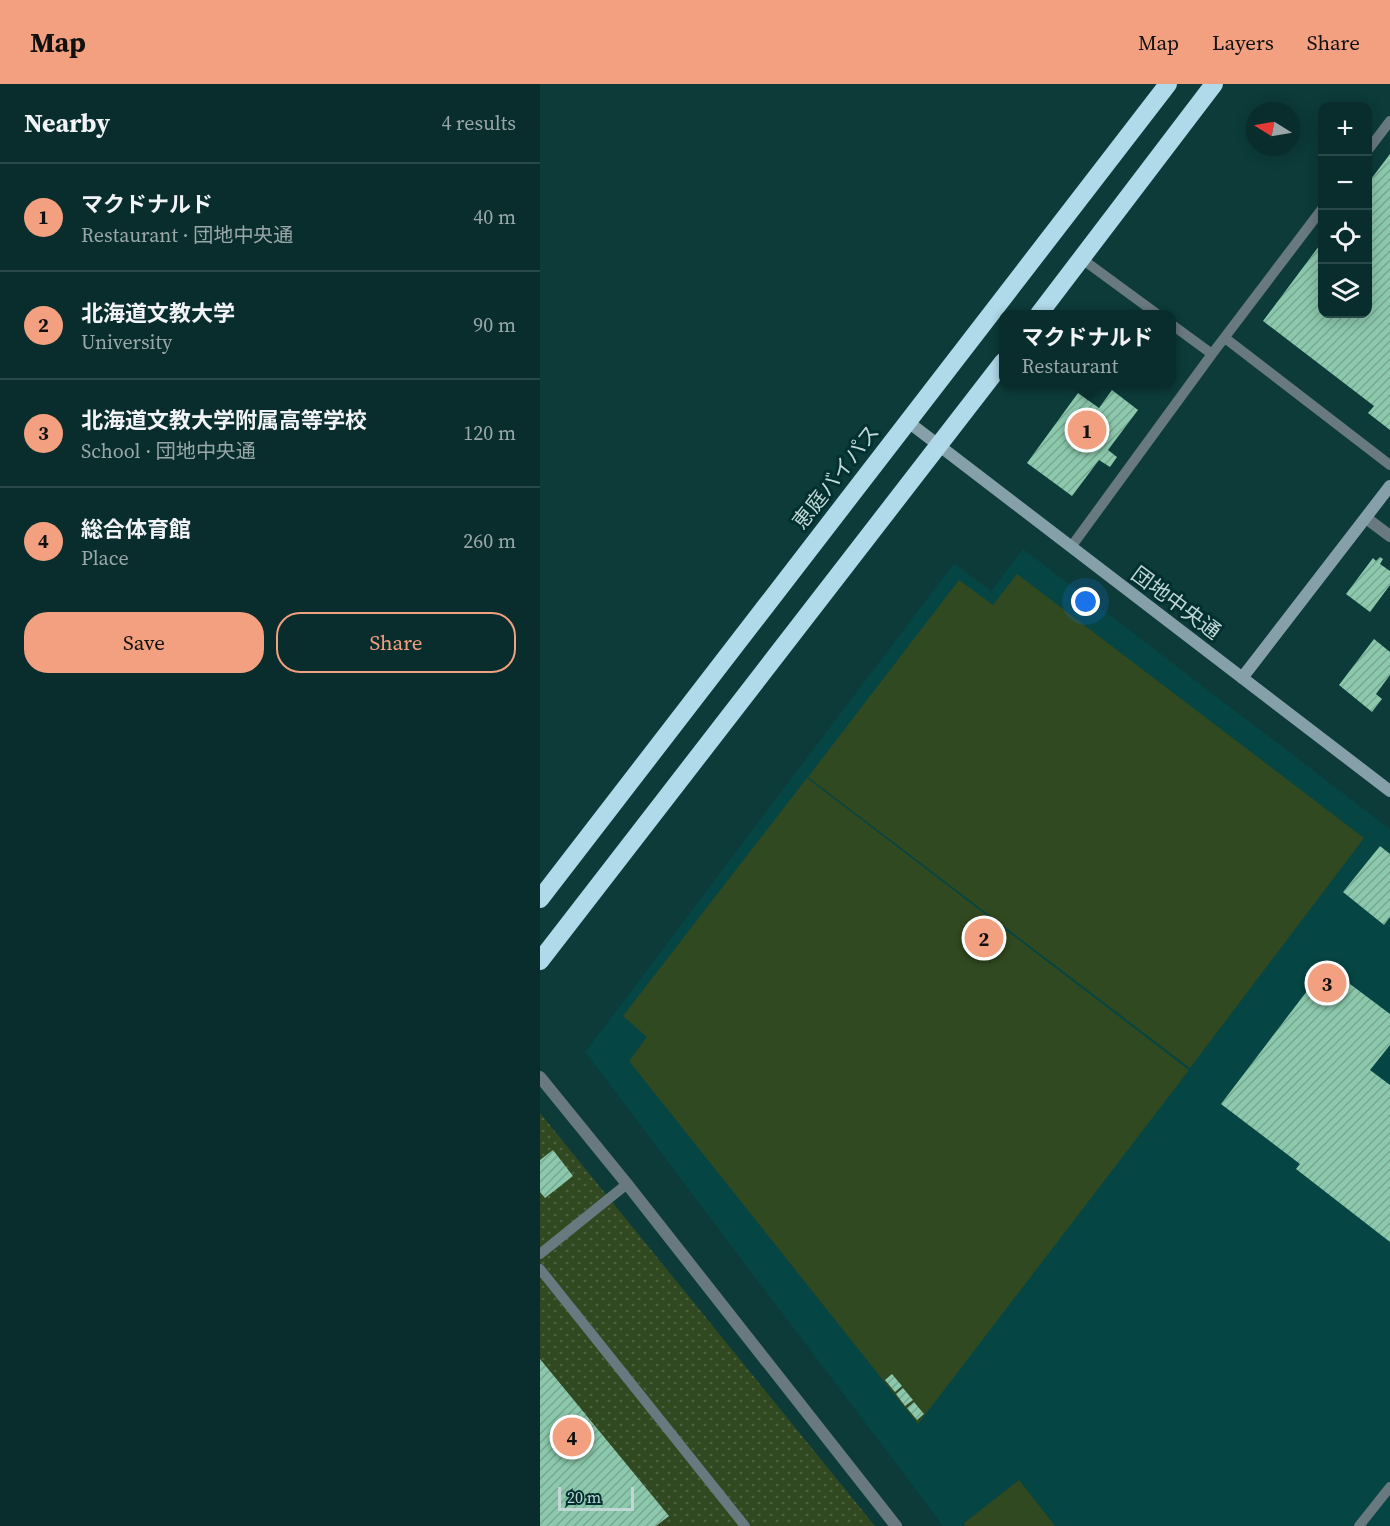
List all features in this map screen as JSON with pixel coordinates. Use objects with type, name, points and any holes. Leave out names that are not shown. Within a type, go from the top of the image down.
[{"type":"highway","name":"恵庭バイパス","points":[[540,899],[1168,84]]},
{"type":"highway","points":[[1043,310],[1214,84]]},
{"type":"highway","points":[[540,961],[999,367]]},
{"type":"street","name":"団地中央通","points":[[907,422],[1390,791]]},
{"type":"street","points":[[1242,678],[1390,486]]},
{"type":"street","points":[[1366,518],[1390,536]]},
{"type":"street","points":[[540,1077],[896,1526]]},
{"type":"lane","points":[[1372,145],[1390,121]]},
{"type":"lane","points":[[1071,547],[1212,354],[1322,210]]},
{"type":"lane","points":[[1082,259],[1150,310]]},
{"type":"lane","points":[[1176,328],[1212,354]]},
{"type":"lane","points":[[1225,338],[1390,465]]},
{"type":"lane","points":[[540,1254],[627,1184]]},
{"type":"lane","points":[[540,1269],[745,1526]]},
{"type":"lane","points":[[1359,1526],[1390,1487]]},
{"type":"shaded area","points":[[1023,549],[1390,829],[1390,1526],[943,1526],[585,1052],[954,563],[991,591]]},
{"type":"green space","points":[[1017,574],[1364,838],[1190,1068],[808,777],[959,580],[993,605]]},
{"type":"green space","points":[[807,778],[1189,1070],[918,1424],[629,1061],[647,1037],[623,1016]]},
{"type":"green space","points":[[540,1113],[875,1526],[540,1526]]},
{"type":"green space","points":[[1019,1480],[1055,1526],[966,1526],[964,1523]]},
{"type":"building","points":[[1390,154],[1390,430],[1368,413],[1374,406],[1263,321],[1318,247],[1318,318],[1372,318],[1372,178]]},
{"type":"building","points":[[1112,390],[1138,410],[1108,450],[1117,457],[1110,467],[1099,460],[1072,496],[1027,463],[1078,393],[1099,408]]},
{"type":"building","points":[[1380,557],[1383,559],[1380,564],[1390,571],[1390,585],[1370,612],[1346,594],[1373,558],[1376,561]]},
{"type":"building","points":[[1374,639],[1390,652],[1390,675],[1376,694],[1382,699],[1372,712],[1339,685]]},
{"type":"building","points":[[1380,846],[1390,854],[1390,917],[1384,925],[1343,892]]},
{"type":"building","points":[[1326,966],[1390,1014],[1390,1045],[1370,1070],[1390,1085],[1390,1242],[1296,1169],[1300,1164],[1221,1104]]},
{"type":"building","points":[[553,1150],[573,1176],[545,1198],[540,1192],[540,1160]]},
{"type":"building","points":[[540,1359],[669,1516],[656,1526],[540,1526]]},
{"type":"building","points":[[892,1374],[902,1386],[895,1392],[885,1380]]},
{"type":"building","points":[[903,1388],[913,1400],[905,1406],[896,1394]]},
{"type":"building","points":[[914,1402],[924,1414],[917,1420],[907,1408]]},
{"type":"place","name":"マクドナルド","points":[[1087,430]]},
{"type":"place","name":"北海道文教大学","points":[[984,938]]},
{"type":"place","name":"北海道文教大学附属高等学校","points":[[1327,983]]},
{"type":"place","name":"総合体育館","points":[[572,1437]]}]
